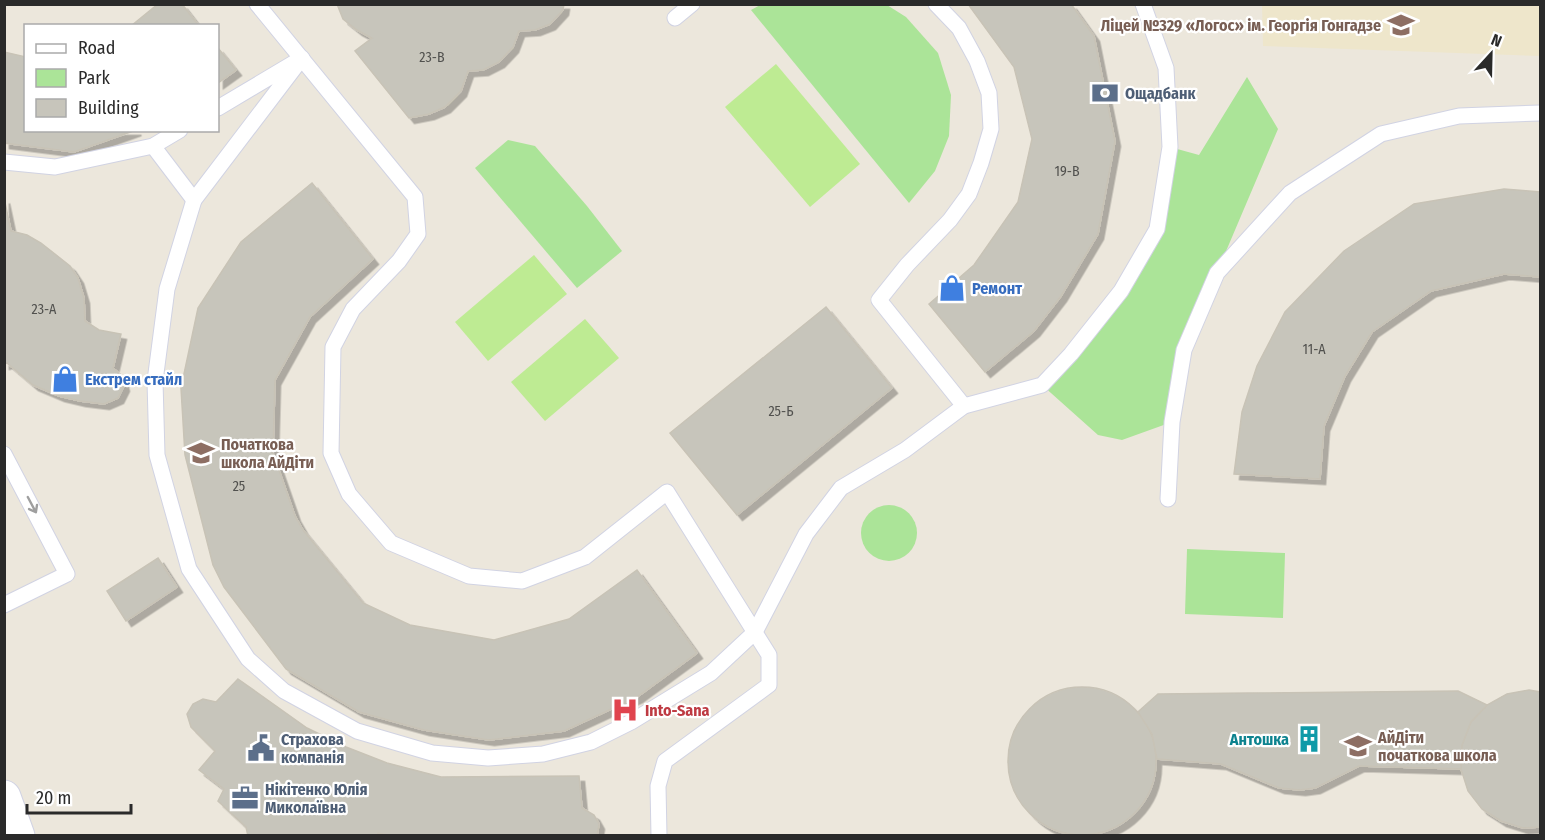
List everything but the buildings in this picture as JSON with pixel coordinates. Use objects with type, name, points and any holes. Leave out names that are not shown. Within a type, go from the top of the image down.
[{"type":"main road","points":[[4,797],[18,836]]},
{"type":"lane","points":[[257,4],[416,197],[418,234],[399,261],[353,309],[333,347],[331,453],[348,494],[391,543],[469,576],[522,581],[585,557],[667,492],[769,655],[769,685],[665,761],[658,786],[659,836]]},
{"type":"lane","points":[[675,18],[692,4]]},
{"type":"lane","points":[[936,4],[959,28],[978,62],[989,93],[991,129],[969,194],[950,220],[907,265],[879,300],[964,406]]},
{"type":"lane","points":[[302,58],[194,200],[167,289],[155,381],[157,455],[189,568],[248,660],[284,691],[357,731],[432,753],[488,758],[543,754],[591,742],[631,722],[711,673],[755,632],[806,534],[841,488],[905,450],[964,406],[1042,385],[1071,354],[1121,291],[1157,229],[1170,147],[1166,68],[1143,4]]},
{"type":"lane","points":[[219,107],[302,58]]},
{"type":"lane","points":[[1168,500],[1172,422],[1184,350],[1217,273],[1290,193],[1381,134],[1459,116],[1540,113]]},
{"type":"lane","points":[[4,162],[56,167],[153,146],[177,132]]},
{"type":"lane","points":[[153,146],[194,200]]},
{"type":"lane","points":[[4,453],[67,573],[4,605]]},
{"type":"shaded area","name":"Ліцей №329 «Логос» ім. Георгія Гонгадзе","points":[[1262,5],[1540,5],[1540,56],[1263,46]]},
{"type":"green space","points":[[762,4],[887,5],[906,17],[938,53],[951,95],[949,136],[935,171],[909,203],[751,10]]},
{"type":"green space","points":[[776,64],[860,164],[810,207],[725,107]]},
{"type":"green space","points":[[1247,77],[1278,129],[1184,350],[1172,422],[1122,440],[1098,435],[1042,385],[1072,354],[1157,229],[1170,147],[1199,155]]},
{"type":"green space","points":[[508,140],[535,146],[622,251],[577,288],[475,168]]},
{"type":"green space","points":[[534,255],[567,294],[488,361],[455,322]]},
{"type":"green space","points":[[585,319],[619,358],[545,421],[511,382]]},
{"type":"green space","points":[[883,505],[895,505],[909,513],[917,527],[915,544],[909,553],[895,561],[883,561],[866,549],[861,539],[861,527],[873,510]]},
{"type":"green space","points":[[1187,549],[1285,553],[1283,618],[1185,614]]},
{"type":"place","name":"Ліцей №329 «Логос» ім. Георгія Гонгадзе","points":[[1401,25]]},
{"type":"place","name":"Ощадбанк","points":[[1105,93]]},
{"type":"place","name":"Ремонт","points":[[952,288]]},
{"type":"place","name":"Екстрем стайл","points":[[65,379]]},
{"type":"place","name":"Початкова школа АйДіти","points":[[201,453]]},
{"type":"place","name":"Into-Sana","points":[[625,710]]},
{"type":"place","name":"Антошка","points":[[1309,739]]},
{"type":"place","name":"АйДіти початкова школа","points":[[1358,746]]},
{"type":"place","name":"Страхова компанія","points":[[261,748]]},
{"type":"place","name":"Нікітенко Юлія Миколаївна","points":[[245,798]]}]
